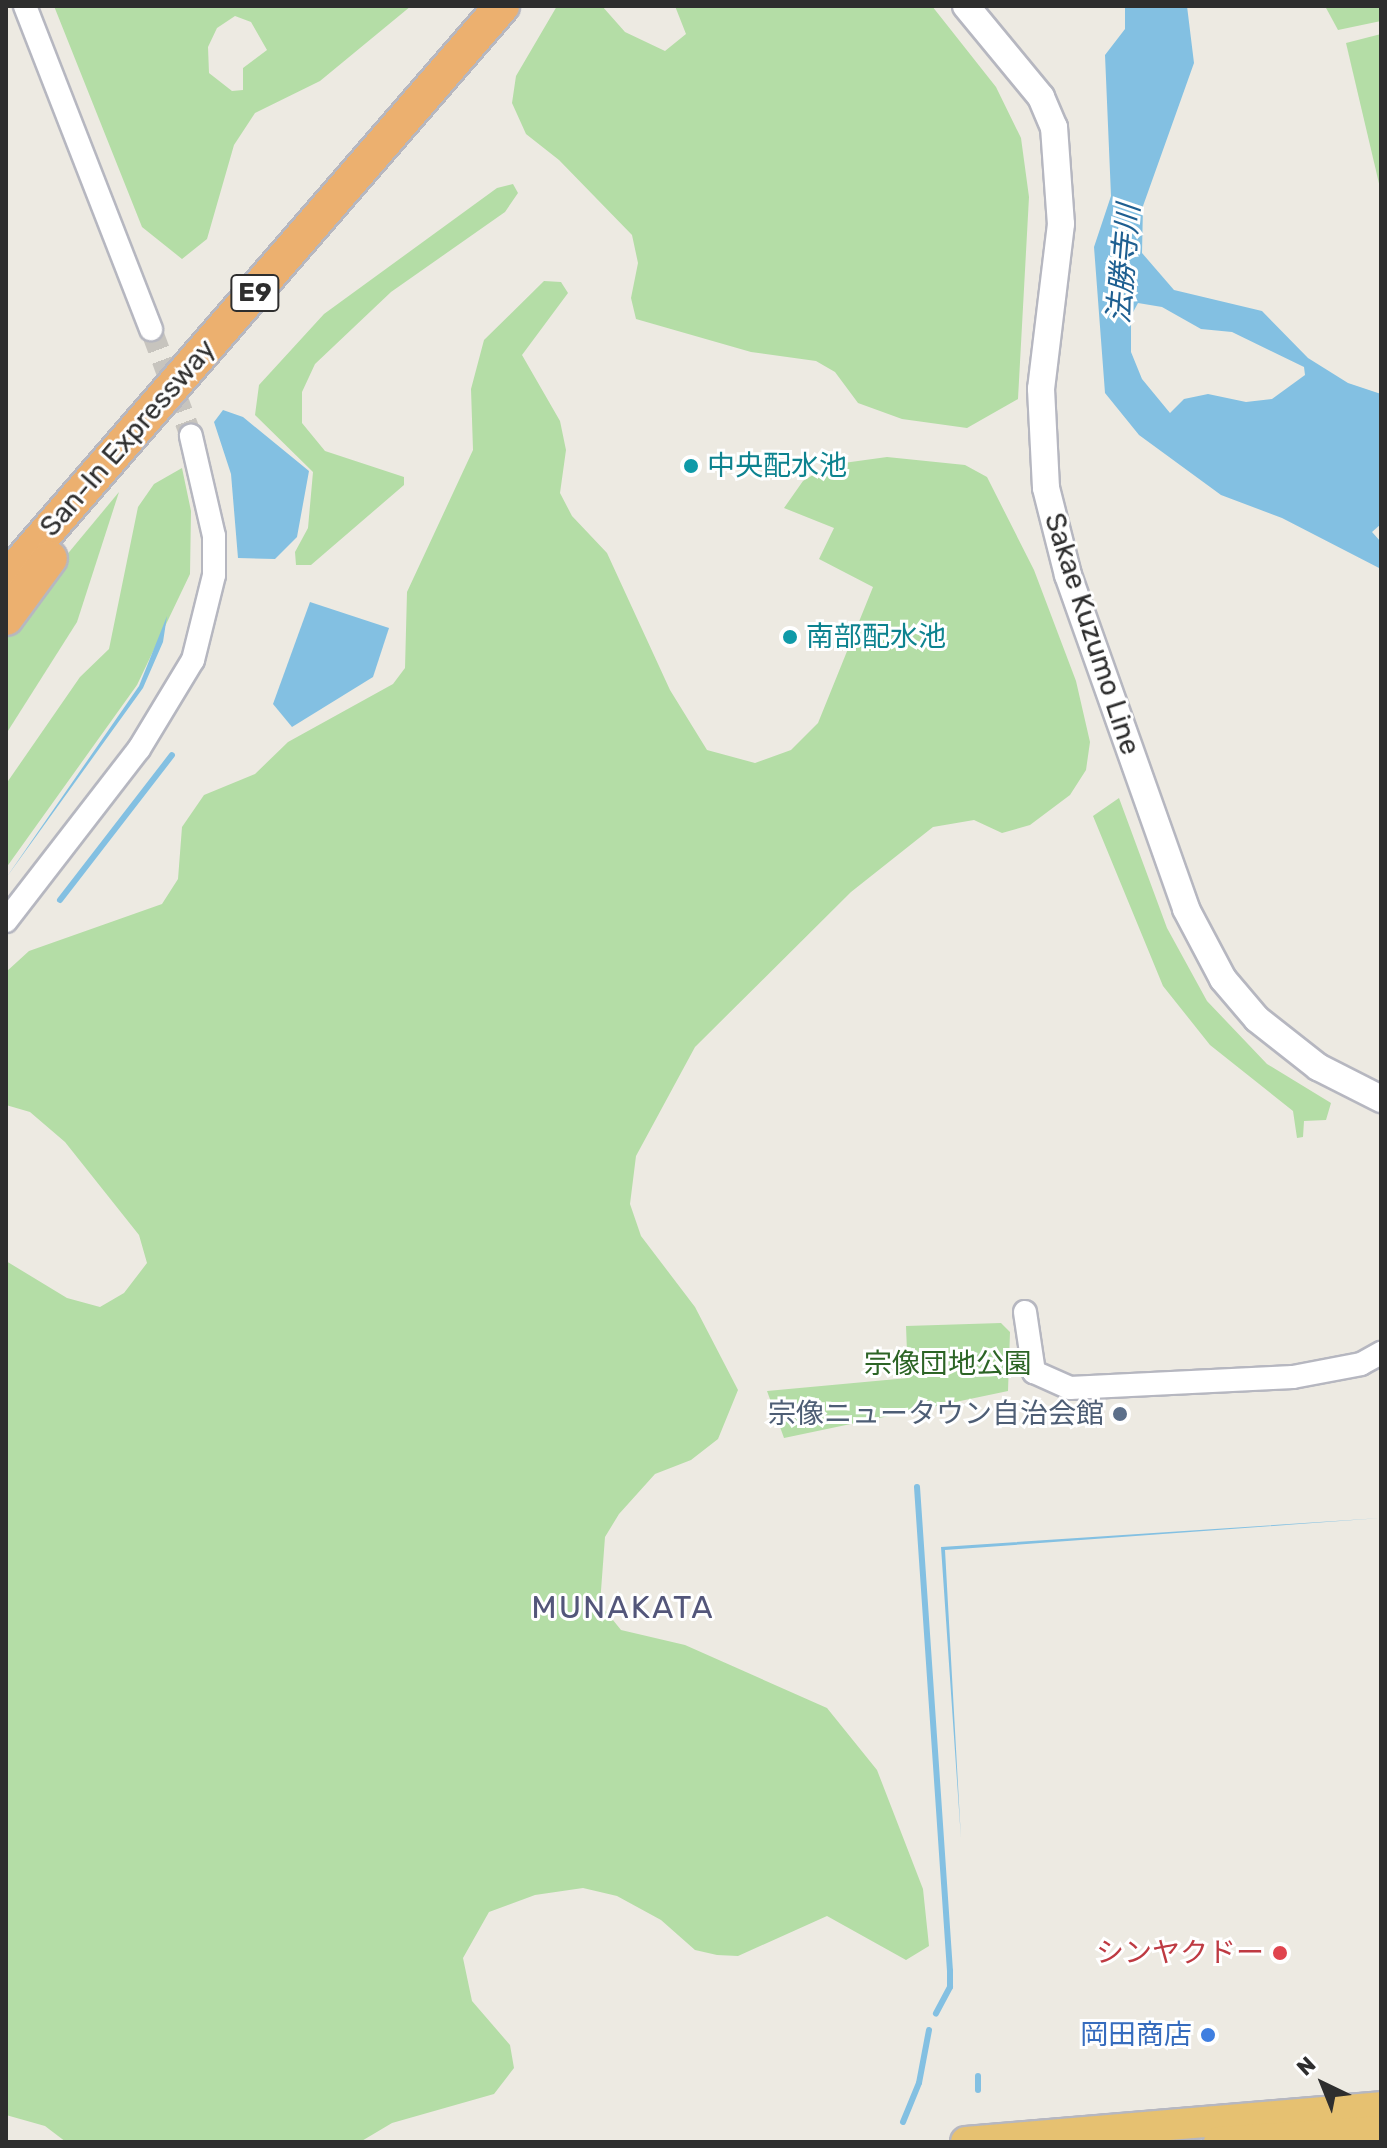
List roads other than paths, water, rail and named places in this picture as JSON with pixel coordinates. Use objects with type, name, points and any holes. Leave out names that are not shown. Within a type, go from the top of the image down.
[{"type":"highway","name":"San-In Expressway","points":[[6,562],[486,6]]},
{"type":"highway","name":"San-In Expressway","points":[[6,579],[502,6]]},
{"type":"highway","points":[[6,618],[290,253]]},
{"type":"highway","points":[[6,542],[88,450],[127,421]]},
{"type":"highway","points":[[966,2142],[1376,2124]]},
{"type":"highway","points":[[1219,2142],[1376,2124]]},
{"type":"main road","name":"Sakae Kuzumo Line","points":[[966,6],[1041,97],[1054,127],[1061,224],[1041,389],[1046,488],[1068,575],[1186,909],[1223,979],[1257,1019],[1318,1067],[1381,1099]]},
{"type":"street","points":[[25,6],[151,329]]},
{"type":"street","points":[[6,921],[139,749],[193,660],[212,589],[214,536],[191,436]]},
{"type":"street","points":[[1025,1312],[1034,1372],[1070,1388],[1293,1377],[1361,1364],[1381,1353]]},
{"type":"water","name":"法勝寺川","points":[[1125,6],[1187,6],[1194,63],[1143,206],[1142,253],[1174,290],[1262,311],[1308,358],[1348,383],[1381,394],[1381,524],[1372,532],[1381,542],[1381,569],[1282,518],[1221,495],[1139,435],[1105,393],[1094,247],[1111,196],[1105,55],[1125,29]],"holes":[[[1138,303],[1162,307],[1201,329],[1232,332],[1304,367],[1305,375],[1272,399],[1246,402],[1208,394],[1184,399],[1170,413],[1142,379],[1131,352],[1131,316]]]},
{"type":"water","points":[[223,410],[243,417],[309,471],[297,537],[275,559],[238,558],[231,474],[214,422]]},
{"type":"water","points":[[310,602],[389,628],[373,677],[292,727],[273,704]]},
{"type":"water","points":[[167,616],[163,642],[143,688],[6,878],[139,686]]},
{"type":"water","points":[[1381,1518],[945,1550],[961,1839],[941,1547]]},
{"type":"waterway","points":[[60,900],[172,755]]},
{"type":"waterway","points":[[917,1487],[950,1971],[950,1987],[936,2013]]},
{"type":"waterway","points":[[903,2122],[919,2083],[929,2030]]},
{"type":"waterway","points":[[978,2076],[978,2090]]},
{"type":"tunnel","points":[[151,329],[191,436]]},
{"type":"place","name":"中央配水池","points":[[691,466]]},
{"type":"place","name":"南部配水池","points":[[790,637]]},
{"type":"place","name":"宗像ニュータウン自治会館","points":[[1120,1414]]},
{"type":"place","name":"シンヤクドー","points":[[1280,1953]]},
{"type":"place","name":"岡田商店","points":[[1208,2035]]},
{"type":"district","name":"MUNAKATA","points":[[623,1607]]},
{"type":"park label","name":"宗像団地公園","points":[[948,1364]]}]
